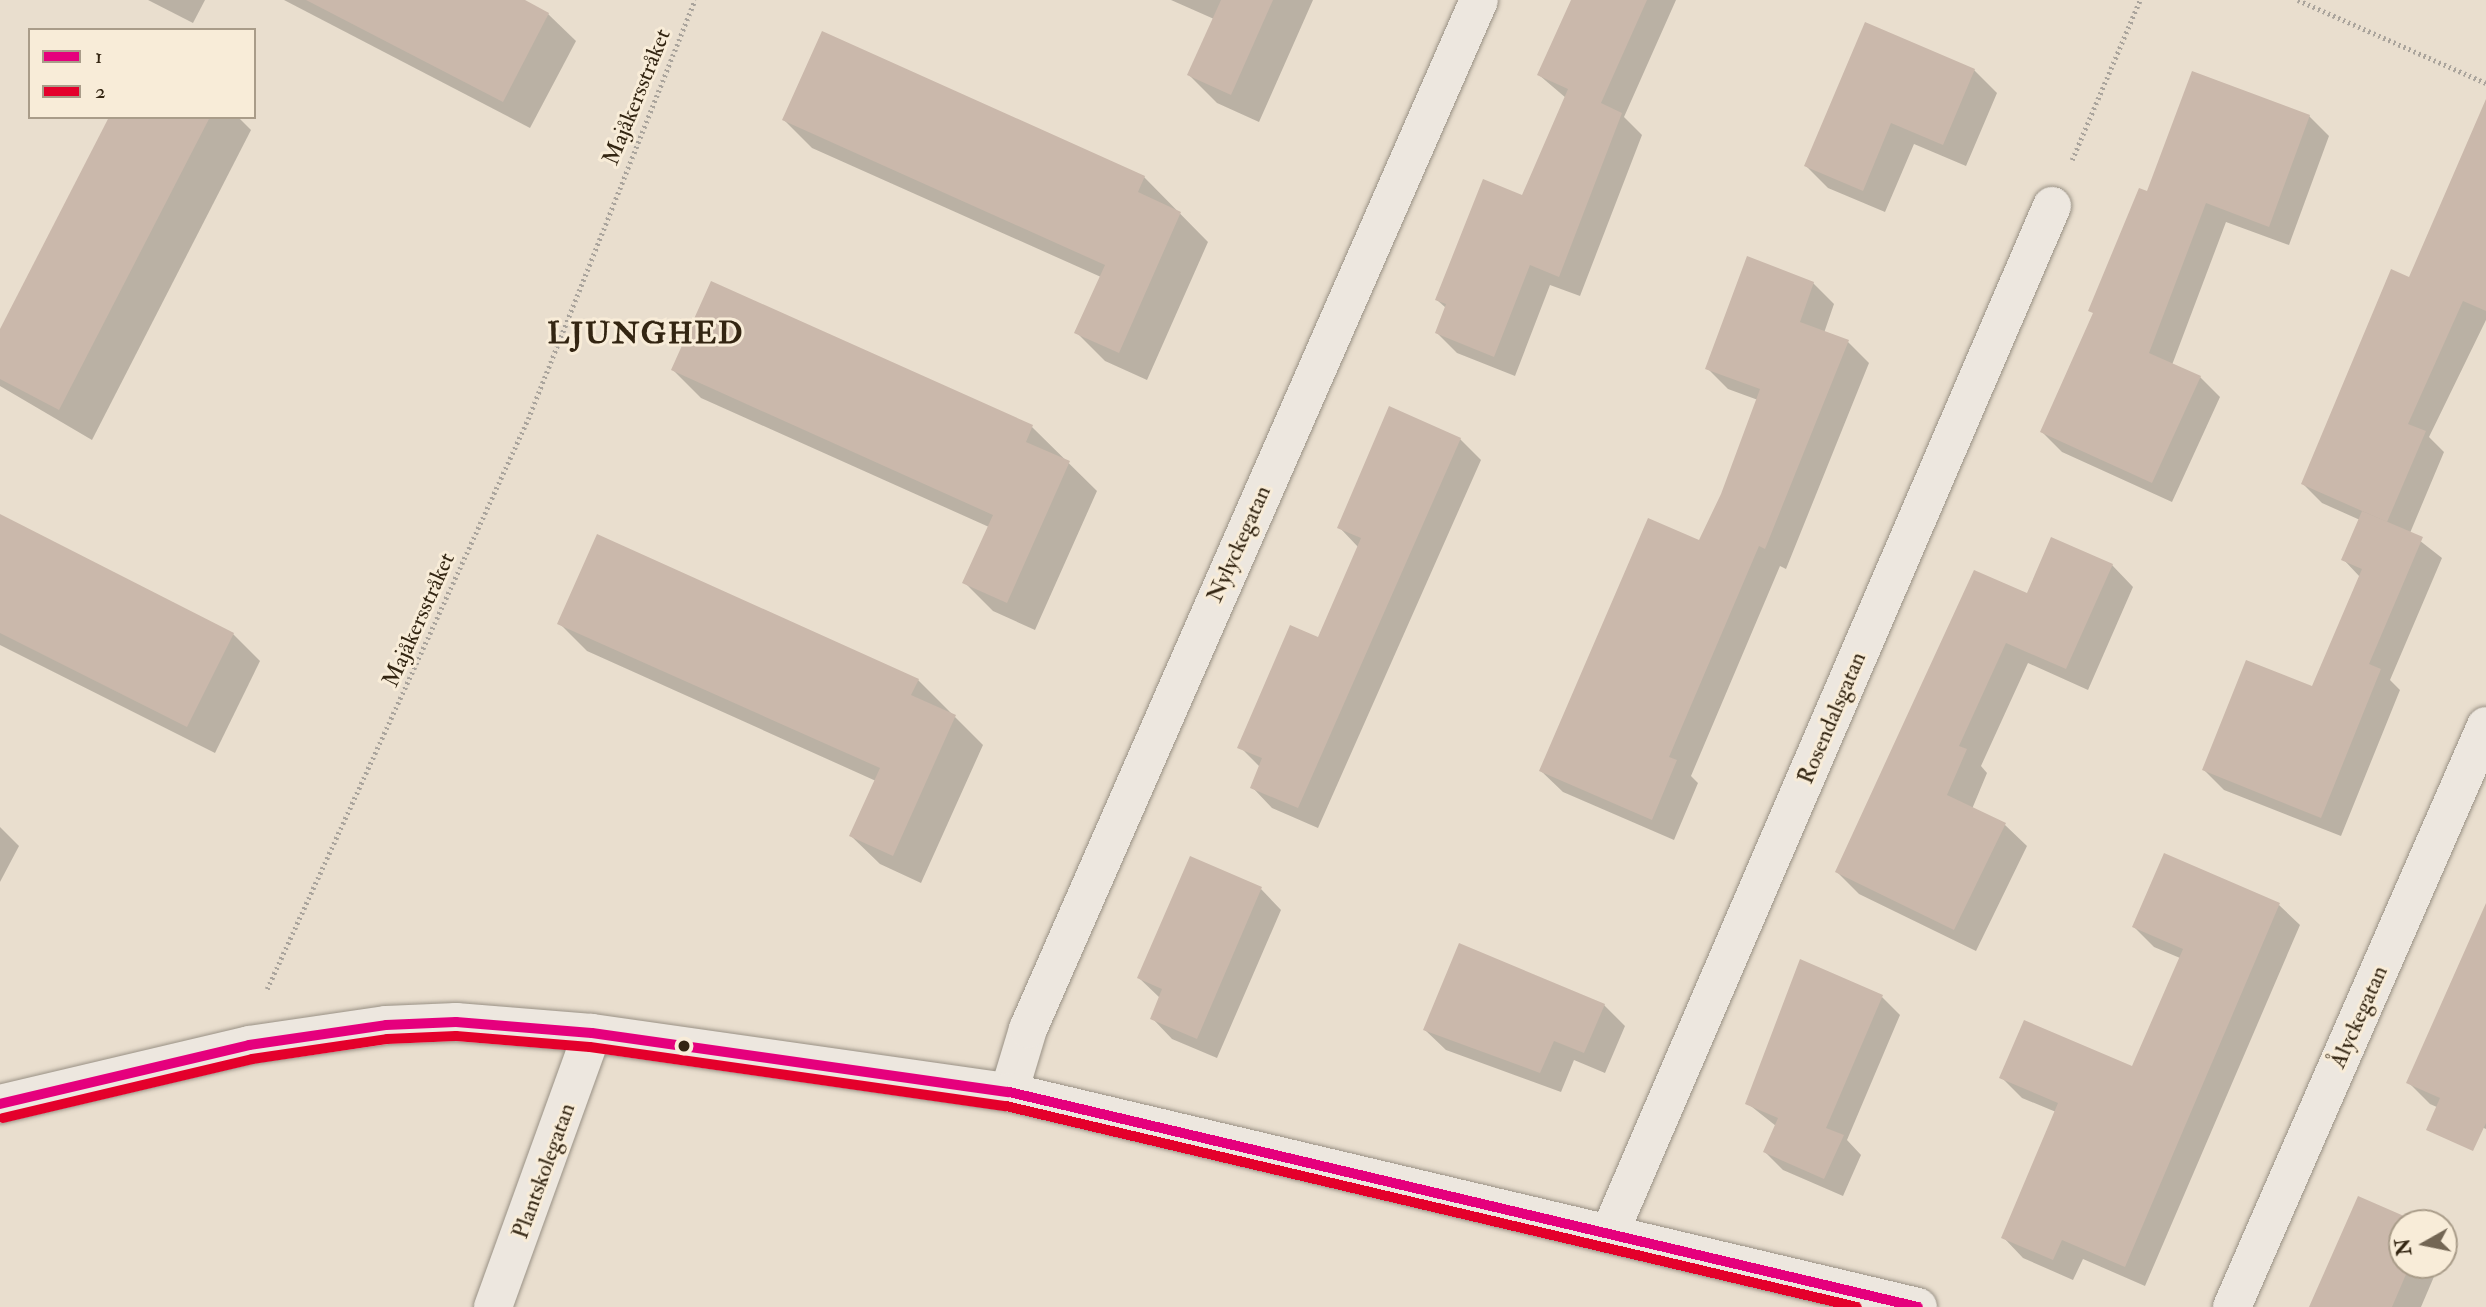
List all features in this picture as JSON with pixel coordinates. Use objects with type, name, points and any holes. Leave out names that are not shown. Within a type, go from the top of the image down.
[{"type":"street","name":"Nylyckegatan","points":[[1009,1092],[1028,1028],[1479,0]]},
{"type":"street","name":"Rosendalsgatan","points":[[1611,1230],[2052,206]]},
{"type":"street","name":"Ålyckegatan","points":[[2232,1307],[2486,726]]},
{"type":"street","points":[[0,1104],[236,1048],[386,1025],[456,1022],[592,1033],[1009,1092],[1611,1230],[1918,1307]]},
{"type":"street","name":"Plantskolegatan","points":[[493,1307],[592,1033]]},
{"type":"path","name":"Majåkersstråket","points":[[258,992],[271,988],[528,419],[695,0]]},
{"type":"path","points":[[2052,206],[2140,0]]},
{"type":"path","points":[[2298,0],[2486,83]]},
{"type":"building","points":[[306,0],[525,0],[549,13],[503,102]]},
{"type":"building","points":[[1221,0],[1273,0],[1231,95],[1187,75]]},
{"type":"building","points":[[1571,0],[1647,0],[1601,103],[1622,113],[1559,277],[1530,265],[1494,357],[1435,333],[1446,304],[1435,300],[1483,179],[1522,195],[1568,89],[1537,75]]},
{"type":"building","points":[[1865,22],[1975,69],[1943,145],[1891,123],[1863,191],[1804,166]]},
{"type":"building","points":[[822,31],[1145,176],[1138,192],[1181,212],[1119,353],[1074,333],[1105,265],[782,120]]},
{"type":"building","points":[[2192,71],[2310,115],[2269,227],[2206,203],[2149,353],[2201,376],[2152,483],[2040,432],[2093,313],[2088,311],[2139,188],[2147,191]]},
{"type":"building","points":[[2486,99],[2486,311],[2463,301],[2408,424],[2426,431],[2387,522],[2301,484],[2391,269],[2409,277]]},
{"type":"building","points":[[108,119],[209,119],[59,410],[0,379],[0,329]]},
{"type":"building","points":[[1747,256],[1814,282],[1800,322],[1849,340],[1765,549],[1759,546],[1669,757],[1677,760],[1652,820],[1539,771],[1648,518],[1699,540],[1721,494],[1760,389],[1705,369]]},
{"type":"building","points":[[711,281],[1033,425],[1026,442],[1070,461],[1007,603],[962,583],[993,515],[671,370]]},
{"type":"building","points":[[1389,406],[1461,438],[1298,808],[1250,788],[1262,758],[1237,748],[1290,625],[1318,637],[1361,538],[1337,528]]},
{"type":"building","points":[[2362,511],[2423,537],[2369,664],[2381,669],[2321,818],[2202,770],[2246,660],[2312,686],[2362,569],[2341,560]]},
{"type":"building","points":[[0,514],[234,633],[187,727],[0,633]]},
{"type":"building","points":[[597,534],[919,679],[911,695],[956,715],[893,856],[849,836],[880,768],[557,624]]},
{"type":"building","points":[[2051,537],[2113,564],[2066,669],[2006,643],[1959,746],[1967,749],[1947,795],[2006,823],[1954,930],[1835,872],[1974,570],[2027,593]]},
{"type":"building","points":[[2164,853],[2280,903],[2125,1267],[2062,1240],[2053,1260],[2001,1238],[2058,1103],[1999,1078],[2024,1020],[2132,1066],[2183,949],[2132,927]]},
{"type":"building","points":[[1190,856],[1262,887],[1197,1039],[1150,1019],[1162,989],[1137,978]]},
{"type":"building","points":[[2486,903],[2486,1123],[2473,1151],[2426,1130],[2440,1098],[2406,1083]]},
{"type":"building","points":[[1459,943],[1605,1004],[1584,1053],[1554,1041],[1540,1073],[1423,1030]]},
{"type":"building","points":[[1800,959],[1883,995],[1826,1128],[1844,1135],[1824,1179],[1763,1152],[1778,1118],[1745,1104]]},
{"type":"building","points":[[2358,1196],[2388,1209],[2388,1279],[2404,1279],[2392,1307],[2309,1307]]},
{"type":"transit line","name":"1","points":[[0,1104],[249,1045],[386,1025],[456,1022],[592,1033],[1009,1092],[1918,1307]]},
{"type":"transit line","name":"2","points":[[3,1118],[252,1059],[387,1039],[456,1036],[590,1047],[1006,1106],[1857,1307]]},
{"type":"district","name":"LJUNGHED","points":[[646,334]]}]
